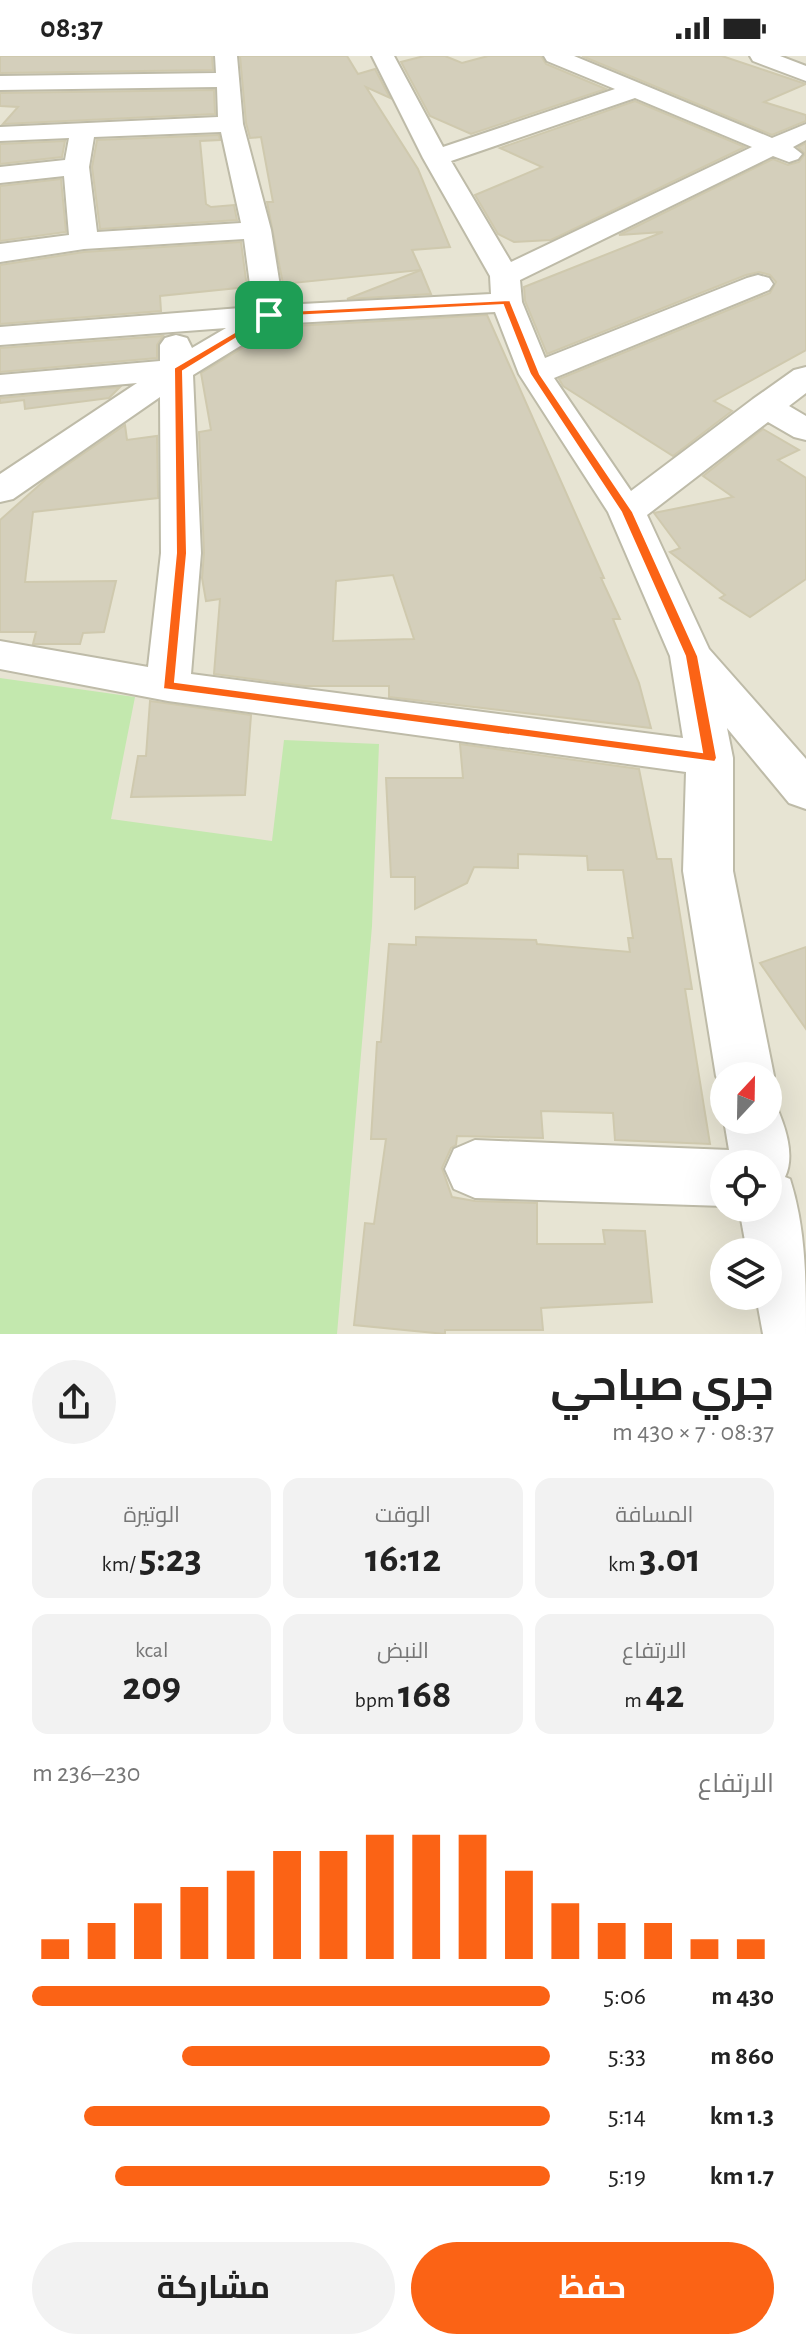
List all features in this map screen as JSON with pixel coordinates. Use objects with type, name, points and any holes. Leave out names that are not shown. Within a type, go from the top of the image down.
[{"type":"street","points":[[555,56],[770,147],[806,159]]},
{"type":"street","points":[[389,57],[436,158],[506,289],[535,374],[627,512],[691,656],[710,758],[708,871],[742,1062]]},
{"type":"street","points":[[772,57],[806,74]]},
{"type":"street","points":[[0,83],[228,68],[231,124],[257,230],[269,315]]},
{"type":"street","points":[[436,158],[635,90]]},
{"type":"street","points":[[0,134],[231,124]]},
{"type":"street","points":[[83,131],[76,167],[84,241]]},
{"type":"street","points":[[0,336],[269,315],[506,289],[770,147],[806,131]]},
{"type":"street","points":[[0,175],[76,167]]},
{"type":"street","points":[[0,253],[84,241],[257,230]]},
{"type":"street","points":[[535,374],[758,284]]},
{"type":"street","points":[[0,491],[178,370],[269,315]]},
{"type":"street","points":[[168,686],[181,553],[175,322]]},
{"type":"street","points":[[0,385],[178,370]]},
{"type":"street","points":[[627,512],[806,377]]},
{"type":"street","points":[[765,406],[806,430]]},
{"type":"street","points":[[0,655],[168,686],[710,758]]},
{"type":"street","points":[[691,656],[806,791]]},
{"type":"street","points":[[475,1169],[710,1177]]},
{"type":"street","points":[[773,1222],[796,1334]]},
{"type":"shaded area","points":[[0,56],[806,56],[806,1334],[0,1334]]},
{"type":"green space","points":[[0,678],[135,697],[111,819],[272,841],[284,740],[379,744],[372,926],[337,1334],[0,1334]]},
{"type":"building","points":[[0,56],[212,56],[213,70],[0,73]]},
{"type":"building","points":[[240,56],[347,56],[358,74],[375,69],[390,98],[366,87],[418,169],[450,247],[412,250],[421,270],[283,284],[267,202],[273,202],[261,137],[250,138],[246,123]]},
{"type":"building","points":[[424,56],[445,56],[462,63],[488,56],[541,56],[546,64],[606,89],[471,134],[430,116],[401,62]]},
{"type":"building","points":[[582,56],[722,56],[806,84],[764,102],[806,115],[806,121],[772,135]]},
{"type":"building","points":[[214,90],[215,114],[3,124],[18,107],[0,106],[0,93]]},
{"type":"building","points":[[635,101],[745,147],[551,240],[514,242],[498,234],[475,195],[542,167],[500,148]]},
{"type":"building","points":[[219,135],[220,140],[200,141],[206,204],[211,207],[234,205],[237,220],[100,229],[92,167],[97,140]]},
{"type":"building","points":[[65,141],[62,157],[0,164],[0,144]]},
{"type":"building","points":[[806,143],[806,350],[714,401],[732,411],[673,456],[563,386],[559,379],[770,293],[776,282],[770,275],[759,272],[746,275],[547,354],[525,301],[524,287],[663,232],[619,235],[773,159],[788,165],[799,162],[805,154],[798,147]]},
{"type":"building","points":[[61,179],[66,232],[0,241],[0,186]]},
{"type":"building","points":[[241,242],[247,287],[160,296],[161,311],[0,324],[0,265],[84,252]]},
{"type":"building","points":[[421,270],[431,294],[347,299]]},
{"type":"building","points":[[487,315],[604,578],[601,578],[620,619],[613,619],[639,683],[651,728],[389,697],[389,686],[304,686],[214,674],[220,599],[206,601],[202,578],[204,553],[199,432],[211,430],[201,373],[277,327]],"holes":[[[393,575],[414,639],[333,641],[336,581]]]},
{"type":"building","points":[[163,336],[157,345],[157,358],[0,372],[0,348]]},
{"type":"building","points":[[120,387],[109,398],[25,409],[24,400],[0,403],[0,398]]},
{"type":"building","points":[[125,425],[127,440],[157,436],[158,498],[33,512],[25,582],[116,581],[104,632],[83,633],[80,644],[33,644],[36,632],[0,632],[0,520],[45,480]]},
{"type":"building","points":[[763,429],[799,450],[778,460],[806,478],[806,579],[750,617],[720,598],[725,595],[670,552],[680,548],[654,513],[733,497],[703,476]]},
{"type":"building","points":[[150,701],[251,715],[245,795],[131,797],[138,756],[146,756]]},
{"type":"building","points":[[460,744],[639,769],[657,859],[671,859],[692,989],[685,989],[710,1144],[615,1140],[613,1113],[541,1111],[543,1138],[457,1136],[456,1145],[451,1148],[442,1168],[452,1197],[537,1203],[537,1244],[605,1244],[603,1230],[645,1231],[652,1302],[541,1308],[543,1330],[445,1330],[445,1334],[354,1325],[365,1223],[374,1224],[386,1139],[371,1139],[377,1042],[381,1042],[389,944],[416,945],[416,937],[536,940],[537,944],[630,952],[628,938],[633,938],[623,870],[588,870],[587,856],[518,854],[518,868],[474,867],[467,883],[415,909],[415,877],[391,877],[386,778],[463,778]]},
{"type":"building","points":[[806,947],[806,1029],[760,963]]},
{"type":"route","points":[[507,302],[535,374],[627,512],[691,656],[710,758],[168,686],[181,553],[178,370],[269,315],[507,302]]}]
